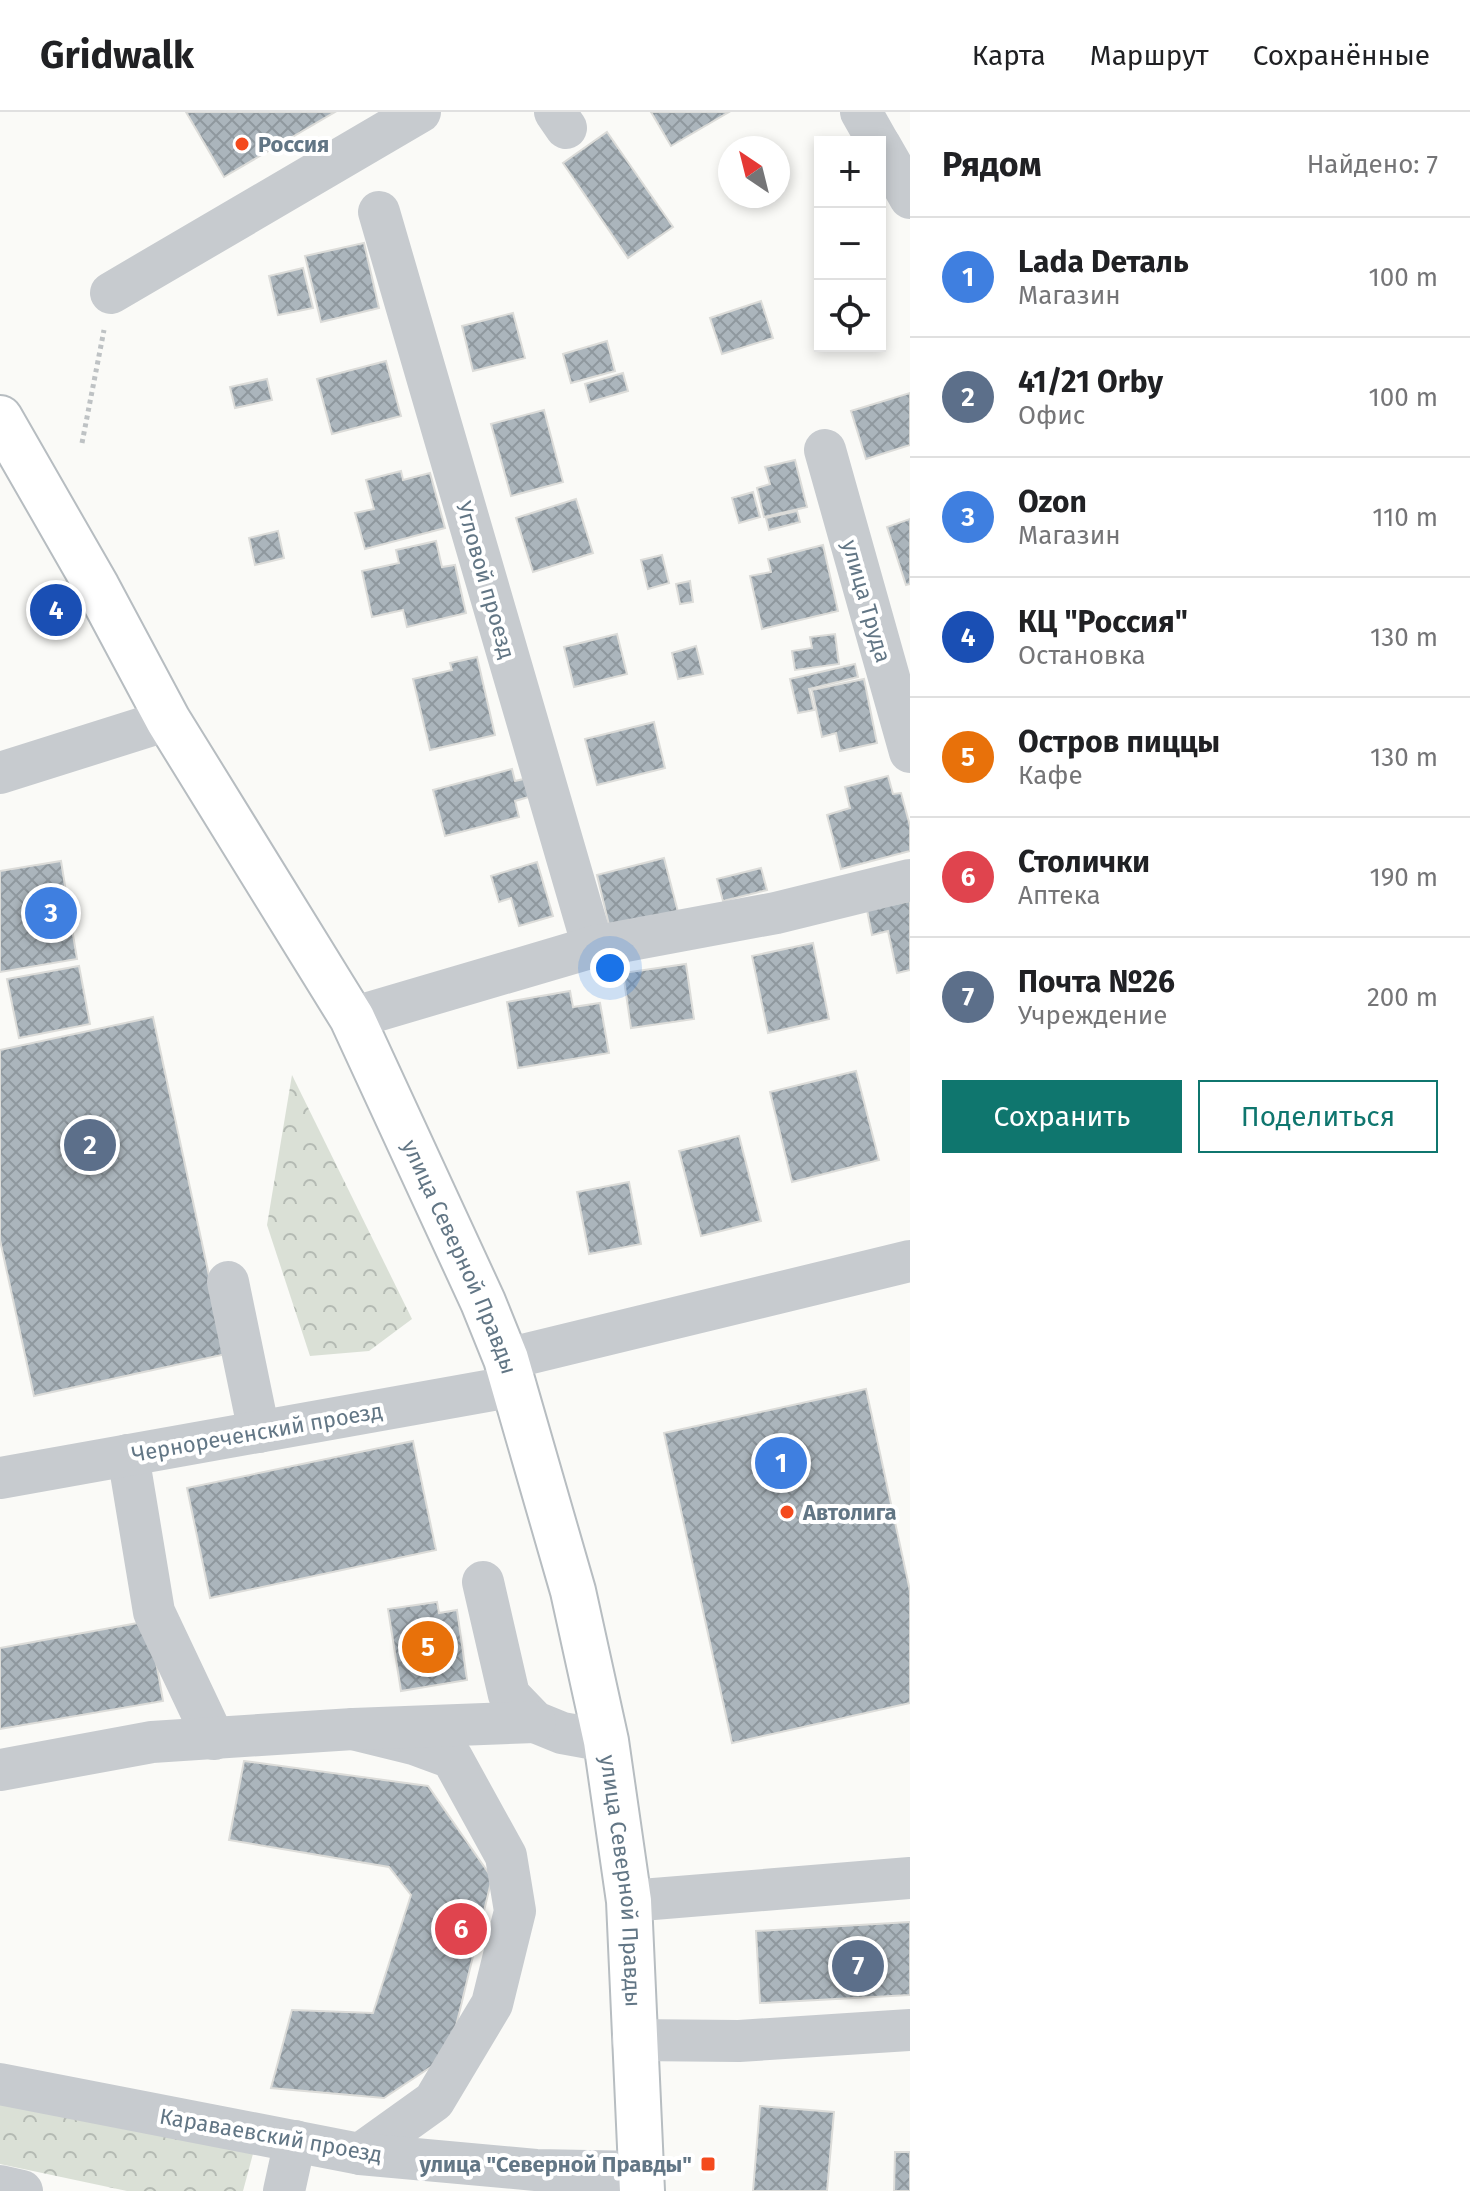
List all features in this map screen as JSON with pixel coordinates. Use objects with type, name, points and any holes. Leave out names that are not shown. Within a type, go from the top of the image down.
[{"type":"main road","name":"улица Северной Правды","points":[[0,418],[97,587],[168,720],[352,1018],[483,1302],[510,1372],[573,1591],[606,1741],[629,1901],[641,2182]]},
{"type":"street","points":[[111,293],[420,112]]},
{"type":"street","points":[[861,112],[874,136]]},
{"type":"street","points":[[886,156],[910,198]]},
{"type":"street","name":"Угловой проезд","points":[[379,212],[593,947]]},
{"type":"street","name":"улица Труда","points":[[825,450],[910,752]]},
{"type":"street","points":[[0,773],[168,720]]},
{"type":"street","points":[[352,1018],[593,947],[776,913],[910,880]]},
{"type":"street","name":"Чернореченский проезд","points":[[0,1478],[259,1432],[510,1372],[910,1261]]},
{"type":"street","points":[[228,1282],[259,1432]]},
{"type":"street","points":[[128,1455],[154,1612],[214,1739]]},
{"type":"street","points":[[483,1582],[509,1695],[535,1722],[562,1733],[606,1741]]},
{"type":"street","points":[[0,1770],[152,1742],[353,1729],[535,1722]]},
{"type":"street","points":[[353,1729],[414,1744],[452,1758],[506,1856],[515,1911],[492,2004],[434,2101],[360,2154]]},
{"type":"street","points":[[629,1901],[910,1878]]},
{"type":"street","points":[[633,2040],[739,2041],[910,2030]]},
{"type":"street","name":"Караваевский проезд","points":[[0,2084],[360,2154],[641,2182]]},
{"type":"street","points":[[284,2191],[295,2141]]},
{"type":"street","points":[[0,2186],[22,2191]]},
{"type":"path","points":[[82,443],[111,293]]},
{"type":"green space","points":[[292,1075],[412,1319],[369,1351],[310,1356],[267,1225]]},
{"type":"green space","points":[[0,2103],[254,2150],[243,2191],[127,2191],[0,2164]]},
{"type":"building","name":"Россия","points":[[186,112],[335,112],[224,177]]},
{"type":"building","points":[[651,112],[729,112],[671,146]]},
{"type":"building","points":[[607,132],[673,227],[628,258],[563,163]]},
{"type":"building","points":[[364,243],[379,308],[321,322],[305,256]]},
{"type":"building","points":[[303,268],[313,308],[278,315],[269,276]]},
{"type":"building","points":[[761,301],[773,338],[722,354],[710,318]]},
{"type":"building","points":[[513,313],[525,358],[473,371],[462,326]]},
{"type":"building","points":[[607,341],[615,371],[571,383],[563,354]]},
{"type":"building","points":[[386,361],[401,416],[332,434],[317,379]]},
{"type":"building","points":[[623,373],[628,391],[590,402],[585,384]]},
{"type":"building","points":[[267,379],[272,400],[235,408],[230,387]]},
{"type":"building","points":[[910,393],[910,445],[866,459],[851,411]]},
{"type":"building","points":[[544,410],[563,482],[511,496],[491,424]]},
{"type":"building","points":[[795,460],[807,507],[764,517],[757,488],[770,484],[765,467]]},
{"type":"building","points":[[401,471],[403,480],[430,473],[445,528],[365,549],[355,513],[374,509],[366,480]]},
{"type":"building","points":[[753,492],[760,517],[739,523],[732,498]]},
{"type":"building","points":[[576,499],[593,553],[533,572],[516,518]]},
{"type":"building","points":[[797,511],[800,522],[769,530],[766,518]]},
{"type":"building","points":[[910,519],[910,584],[906,585],[887,527]]},
{"type":"building","points":[[278,531],[284,558],[255,565],[249,538]]},
{"type":"building","points":[[436,541],[442,567],[455,565],[466,613],[407,627],[403,610],[372,617],[362,571],[399,563],[396,550]]},
{"type":"building","points":[[823,545],[838,611],[762,629],[750,576],[771,572],[768,559]]},
{"type":"building","points":[[662,555],[669,583],[648,589],[641,560]]},
{"type":"building","points":[[690,581],[693,602],[680,604],[676,584]]},
{"type":"building","points":[[617,634],[627,674],[574,687],[564,647]]},
{"type":"building","points":[[835,634],[839,664],[795,670],[792,651],[812,648],[810,637]]},
{"type":"building","points":[[696,646],[703,674],[678,679],[672,653]]},
{"type":"building","points":[[477,657],[495,735],[430,750],[413,679],[452,670],[450,663]]},
{"type":"building","points":[[855,664],[858,677],[809,689],[814,710],[798,713],[790,679]]},
{"type":"building","points":[[864,679],[877,743],[840,751],[836,733],[822,737],[812,690]]},
{"type":"building","points":[[654,722],[665,768],[597,785],[585,739]]},
{"type":"building","points":[[512,769],[515,781],[528,778],[532,796],[515,801],[519,817],[445,836],[433,790]]},
{"type":"building","points":[[888,776],[893,794],[901,793],[910,826],[910,851],[841,869],[827,815],[850,808],[845,787]]},
{"type":"building","points":[[664,858],[678,912],[610,929],[597,875]]},
{"type":"building","points":[[61,861],[77,959],[0,972],[0,871]]},
{"type":"building","points":[[537,862],[553,916],[519,926],[511,898],[499,902],[491,876]]},
{"type":"building","points":[[761,868],[767,890],[723,901],[717,879]]},
{"type":"building","points":[[910,901],[910,970],[897,973],[888,931],[872,935],[867,910]]},
{"type":"building","points":[[813,943],[829,1019],[768,1033],[752,956]]},
{"type":"building","points":[[686,964],[694,1019],[631,1028],[623,973]]},
{"type":"building","points":[[79,966],[90,1024],[19,1038],[7,979]]},
{"type":"building","points":[[570,991],[573,1007],[600,1003],[609,1053],[518,1068],[507,1002]]},
{"type":"building","points":[[153,1017],[226,1354],[34,1396],[0,1240],[0,1050]]},
{"type":"building","points":[[856,1071],[879,1160],[792,1182],[770,1092]]},
{"type":"building","points":[[739,1136],[761,1221],[701,1236],[679,1151]]},
{"type":"building","points":[[629,1182],[641,1244],[589,1254],[577,1192]]},
{"type":"building","name":"Автолига","points":[[866,1389],[910,1591],[910,1703],[732,1743],[664,1433]]},
{"type":"building","points":[[413,1441],[436,1550],[210,1598],[187,1488]]},
{"type":"building","points":[[437,1602],[439,1613],[457,1610],[467,1680],[401,1691],[388,1609]]},
{"type":"building","points":[[149,1621],[163,1701],[0,1729],[0,1648]]},
{"type":"building","points":[[244,1761],[428,1786],[492,1878],[449,2055],[384,2098],[271,2088],[292,2010],[373,2013],[411,1895],[389,1867],[229,1840]]},
{"type":"building","points":[[910,1922],[910,1995],[760,2003],[756,1931]]},
{"type":"building","points":[[760,2106],[834,2112],[827,2191],[753,2191]]},
{"type":"building","points":[[895,2152],[910,2152],[910,2191],[894,2191]]},
{"type":"place","name":"Россия","points":[[242,144]]},
{"type":"place","name":"КЦ \"Россия\"","points":[[56,610]]},
{"type":"place","name":"Ozon","points":[[51,913]]},
{"type":"place","name":"41/21 Orby","points":[[90,1145]]},
{"type":"place","name":"Lada Dеталь","points":[[781,1463]]},
{"type":"place","name":"Автолига","points":[[787,1512]]},
{"type":"place","name":"Остров пиццы","points":[[428,1647]]},
{"type":"place","name":"Столички","points":[[461,1929]]},
{"type":"place","name":"Почта №26","points":[[858,1966]]},
{"type":"place","name":"улица \"Северной Правды\"","points":[[708,2164]]}]
